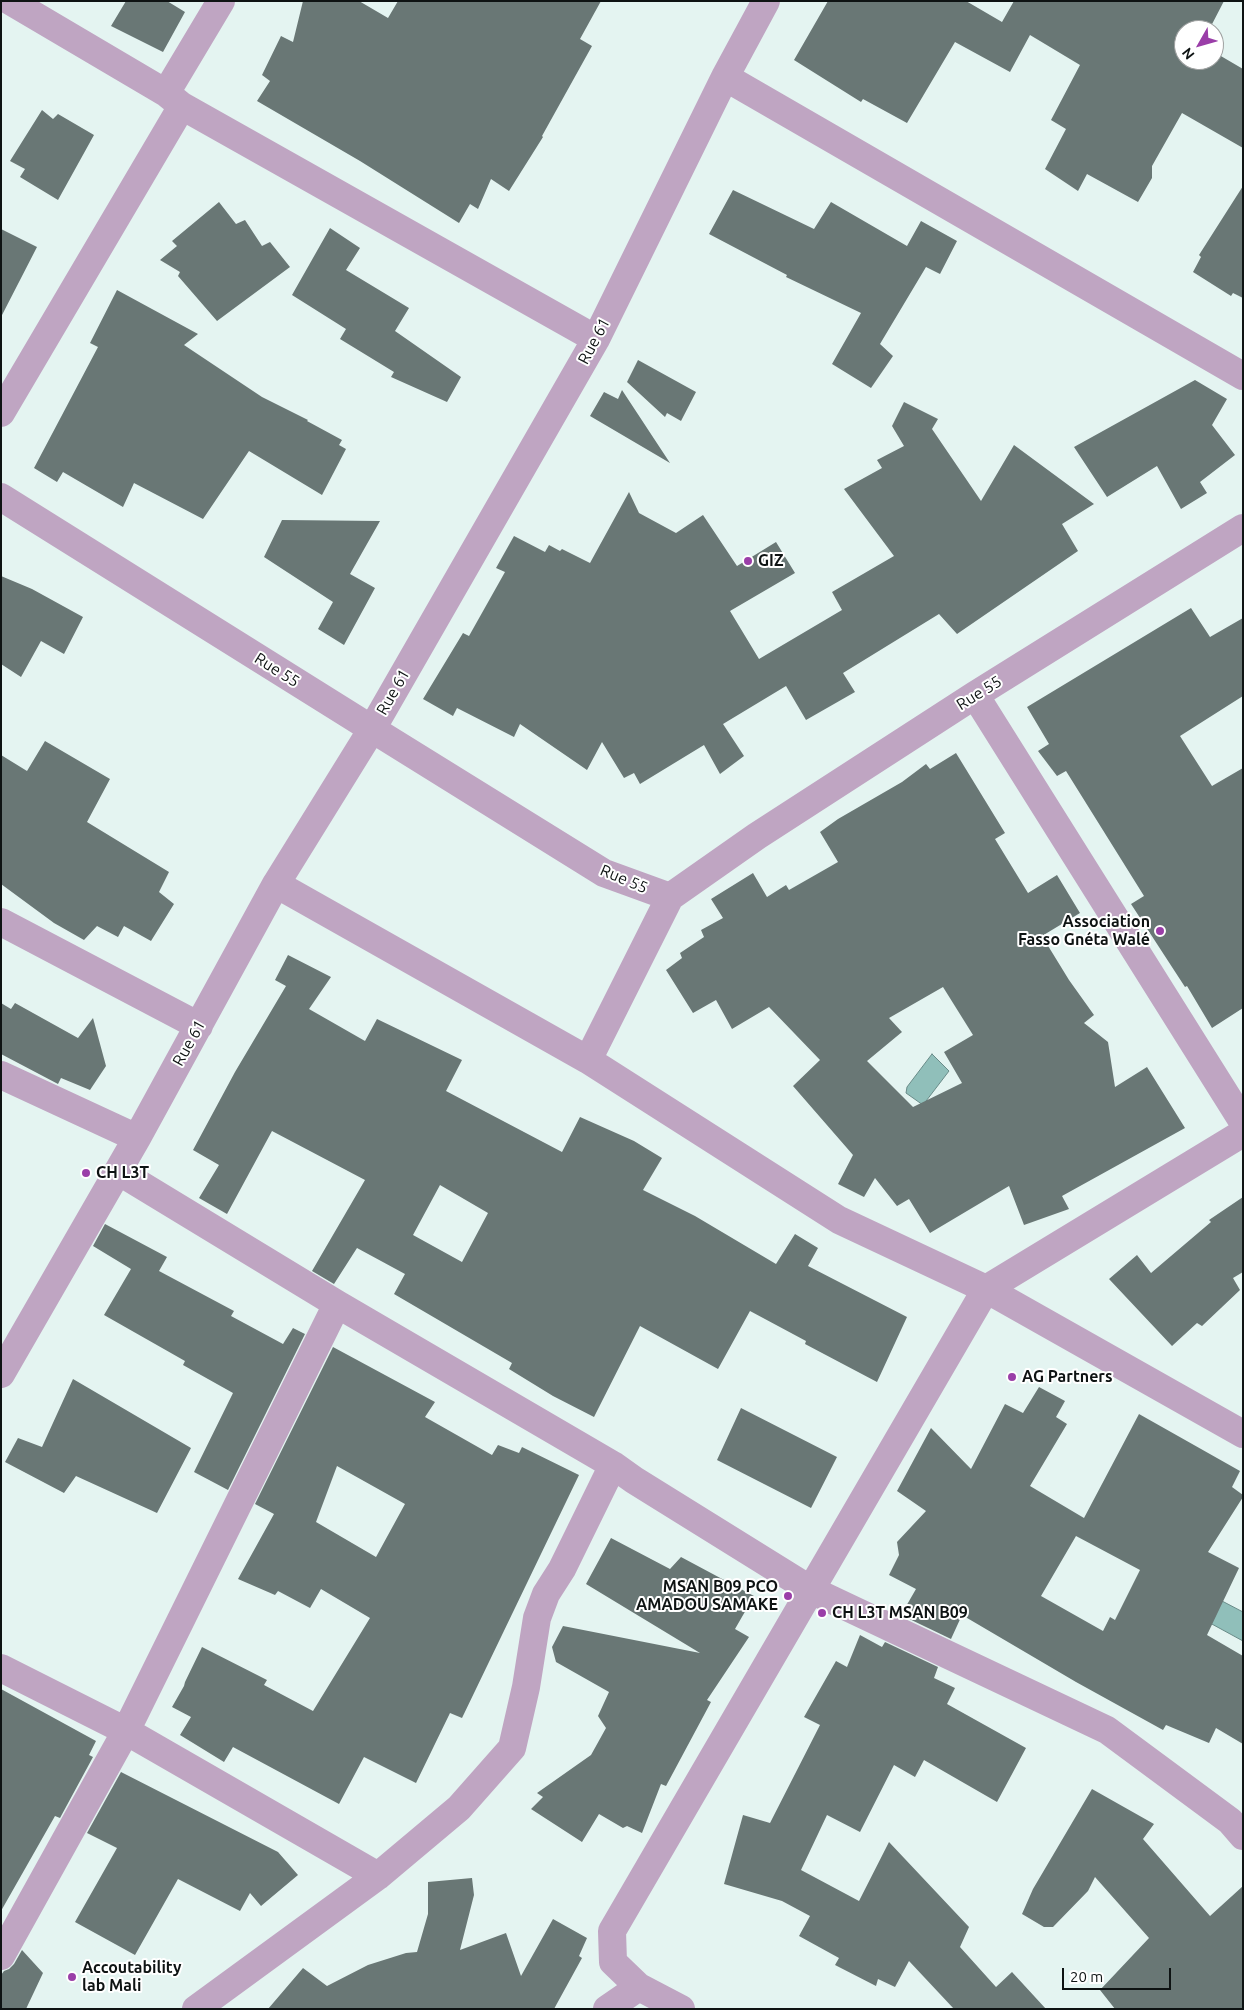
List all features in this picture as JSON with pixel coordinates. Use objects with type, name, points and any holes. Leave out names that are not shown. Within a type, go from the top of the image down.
[{"type":"street","points":[[10,1],[174,99],[596,338]]},
{"type":"street","points":[[1,413],[174,99],[221,1]]},
{"type":"street","name":"Rue 61","points":[[1,1374],[137,1138],[276,884],[372,729],[596,338],[725,77],[766,1]]},
{"type":"street","points":[[725,77],[1243,376]]},
{"type":"street","name":"Rue 55","points":[[1,497],[604,872],[670,897],[757,836],[975,695],[1243,528]]},
{"type":"street","points":[[975,695],[1243,1122]]},
{"type":"street","points":[[276,884],[588,1060],[839,1220],[986,1289],[1243,1434]]},
{"type":"street","points":[[588,1060],[670,897]]},
{"type":"street","points":[[1,922],[199,1026]]},
{"type":"street","points":[[1,1075],[137,1138]]},
{"type":"street","points":[[680,2009],[640,1987],[612,1962],[612,1931],[986,1289],[1243,1133]]},
{"type":"street","points":[[118,1171],[337,1304],[613,1465],[811,1590],[1107,1730],[1230,1821],[1243,1836]]},
{"type":"street","points":[[1,1956],[126,1731],[337,1304]]},
{"type":"street","points":[[196,2009],[378,1876],[459,1808],[512,1748],[524,1696],[537,1618],[546,1594],[562,1569],[613,1465]]},
{"type":"street","points":[[1,1668],[126,1731],[378,1876]]},
{"type":"street","points":[[608,2009],[640,1987]]},
{"type":"water","points":[[932,1054],[949,1071],[923,1105],[906,1093],[907,1087]]},
{"type":"water","points":[[1222,1601],[1243,1612],[1243,1641],[1210,1623]]},
{"type":"building","points":[[126,1],[167,1],[185,12],[163,52],[111,26]]},
{"type":"building","points":[[303,1],[359,1],[388,18],[398,1],[601,1],[580,39],[592,46],[543,137],[509,191],[491,179],[478,209],[470,204],[459,223],[360,161],[257,101],[270,81],[262,75],[281,36],[293,42]]},
{"type":"building","points":[[828,1],[966,1],[1002,22],[1014,1],[1224,1],[1214,20],[1174,20],[1174,70],[1224,70],[1224,58],[1243,69],[1243,148],[1182,113],[1152,166],[1152,178],[1138,202],[1087,174],[1078,191],[1045,169],[1066,129],[1051,120],[1080,65],[1030,35],[1010,72],[955,42],[907,123],[863,99],[861,102],[794,60]]},
{"type":"building","points":[[42,110],[53,119],[58,114],[94,135],[58,200],[20,177],[25,169],[10,161]]},
{"type":"building","points":[[1243,186],[1243,298],[1233,293],[1231,296],[1193,272],[1201,257],[1199,255]]},
{"type":"building","points":[[733,190],[814,229],[831,202],[907,246],[921,221],[957,241],[940,274],[926,267],[880,344],[893,356],[871,388],[832,364],[861,313],[786,277],[787,275],[709,234]]},
{"type":"building","points":[[219,202],[236,224],[245,220],[262,246],[270,242],[290,267],[217,321],[178,276],[180,272],[160,260],[177,246],[172,241]]},
{"type":"building","points":[[330,228],[360,248],[346,270],[409,308],[395,331],[461,377],[447,402],[391,377],[394,372],[340,339],[346,329],[292,295]]},
{"type":"building","points":[[1,229],[37,247],[1,317]]},
{"type":"building","points":[[117,290],[198,334],[184,345],[262,397],[308,420],[342,440],[339,445],[346,449],[322,495],[249,451],[203,519],[134,483],[123,507],[63,472],[57,482],[34,468],[98,347],[90,343]]},
{"type":"building","points":[[638,360],[696,392],[681,421],[667,413],[665,417],[627,382]]},
{"type":"building","points":[[1195,380],[1227,399],[1212,425],[1235,455],[1200,482],[1207,493],[1181,509],[1157,466],[1107,497],[1074,447]]},
{"type":"building","points":[[622,390],[670,463],[590,416],[604,392],[618,399]]},
{"type":"building","points":[[904,402],[938,419],[932,429],[981,501],[1014,445],[1094,504],[1062,524],[1078,551],[957,634],[939,614],[843,673],[855,692],[806,720],[786,686],[723,724],[744,756],[720,774],[704,745],[640,784],[634,773],[624,778],[602,742],[587,770],[520,724],[514,737],[457,708],[453,716],[423,699],[463,633],[469,636],[505,572],[496,568],[514,536],[545,552],[549,545],[560,551],[562,549],[590,563],[629,492],[639,513],[676,533],[703,515],[737,566],[776,542],[795,573],[730,611],[759,659],[842,610],[832,592],[894,556],[844,489],[882,468],[877,460],[904,446],[892,426]]},
{"type":"building","points":[[282,520],[380,521],[350,574],[375,588],[344,645],[318,629],[333,602],[264,557]]},
{"type":"building","points":[[1,576],[32,589],[83,617],[64,654],[41,641],[21,677],[1,664]]},
{"type":"building","points":[[1191,608],[1210,637],[1243,618],[1243,696],[1180,736],[1212,786],[1243,768],[1243,1008],[1212,1028],[1187,986],[1185,987],[1131,904],[1144,896],[1066,771],[1057,776],[1038,751],[1049,744],[1027,707]]},
{"type":"building","points":[[45,741],[110,779],[87,822],[169,872],[159,892],[174,904],[151,941],[124,926],[118,937],[97,926],[84,940],[54,923],[1,884],[1,755],[27,771]]},
{"type":"building","points":[[956,753],[1005,833],[995,839],[1028,893],[1057,875],[1080,913],[1042,936],[1069,980],[1094,1015],[1084,1023],[1108,1042],[1115,1087],[1147,1067],[1185,1128],[1062,1196],[1069,1209],[1024,1225],[1009,1186],[930,1233],[909,1199],[897,1206],[875,1178],[864,1197],[838,1184],[853,1155],[793,1086],[820,1060],[769,1007],[732,1029],[716,1000],[693,1013],[666,970],[682,958],[680,953],[704,937],[701,930],[723,918],[711,899],[753,873],[767,897],[786,885],[789,890],[838,862],[820,832],[838,819],[902,782],[926,764],[930,769]],"holes":[[[943,987],[973,1035],[944,1052],[962,1083],[913,1107],[867,1061],[902,1032],[889,1018]]]},
{"type":"building","points":[[288,955],[331,977],[309,1009],[365,1041],[377,1019],[462,1060],[446,1091],[562,1152],[580,1117],[634,1141],[662,1158],[643,1190],[695,1216],[776,1264],[795,1234],[818,1248],[808,1266],[907,1317],[877,1382],[805,1344],[806,1341],[750,1311],[718,1369],[640,1326],[594,1417],[553,1396],[509,1369],[512,1363],[394,1294],[405,1274],[357,1248],[334,1284],[312,1271],[365,1180],[272,1131],[227,1214],[199,1198],[219,1165],[193,1150],[235,1072],[286,986],[275,980]],"holes":[[[440,1185],[488,1213],[462,1262],[413,1235]]]},
{"type":"building","points":[[1,1003],[11,1009],[15,1003],[78,1038],[93,1018],[106,1066],[90,1090],[61,1078],[58,1084],[1,1054]]},
{"type":"building","points":[[1243,1197],[1243,1272],[1233,1278],[1240,1290],[1202,1326],[1197,1323],[1172,1346],[1109,1279],[1137,1255],[1151,1273],[1211,1222],[1209,1220]]},
{"type":"building","points":[[105,1224],[167,1257],[159,1271],[234,1311],[231,1316],[283,1344],[293,1328],[305,1334],[228,1490],[194,1472],[233,1393],[183,1365],[185,1361],[104,1315],[131,1269],[93,1246]]},
{"type":"building","points":[[333,1347],[435,1402],[425,1417],[492,1455],[498,1445],[519,1453],[522,1447],[579,1475],[462,1718],[450,1713],[416,1783],[364,1757],[339,1804],[233,1747],[224,1762],[180,1735],[191,1717],[172,1707],[202,1647],[267,1680],[264,1685],[313,1711],[370,1618],[321,1589],[310,1608],[278,1591],[275,1595],[238,1579],[274,1514],[255,1504]],"holes":[[[337,1466],[405,1504],[376,1557],[316,1522]]]},
{"type":"building","points":[[73,1379],[191,1448],[157,1513],[76,1476],[64,1493],[5,1462],[18,1438],[42,1447]]},
{"type":"building","points":[[1039,1387],[1065,1401],[1056,1417],[1067,1424],[1030,1486],[1084,1518],[1139,1414],[1240,1471],[1232,1487],[1243,1497],[1208,1552],[1239,1568],[1207,1635],[1243,1656],[1243,1744],[1216,1728],[1209,1743],[1166,1725],[1163,1730],[1076,1682],[962,1615],[951,1639],[901,1615],[916,1589],[889,1575],[899,1555],[897,1542],[926,1511],[897,1491],[931,1428],[971,1469],[1005,1404],[1023,1413]],"holes":[[[1076,1536],[1140,1570],[1115,1620],[1110,1617],[1103,1631],[1041,1596]]]},
{"type":"building","points":[[741,1408],[837,1457],[811,1508],[717,1460]]},
{"type":"building","points":[[611,1538],[670,1569],[681,1557],[754,1596],[735,1629],[749,1637],[707,1700],[711,1702],[666,1786],[661,1784],[642,1833],[627,1826],[623,1828],[599,1814],[582,1842],[531,1809],[543,1797],[537,1793],[591,1755],[606,1728],[598,1716],[609,1692],[556,1662],[552,1647],[563,1626],[700,1653],[586,1584]]},
{"type":"building","points":[[860,1635],[882,1647],[885,1642],[938,1667],[934,1678],[955,1688],[947,1704],[1026,1748],[997,1802],[924,1760],[915,1777],[894,1765],[860,1832],[827,1815],[801,1870],[859,1901],[889,1842],[969,1927],[960,1947],[996,1987],[1012,1972],[1046,2009],[954,2009],[909,1961],[895,1987],[878,1979],[876,1986],[835,1965],[839,1958],[799,1936],[810,1916],[782,1901],[724,1884],[743,1815],[770,1823],[820,1725],[804,1717],[836,1661],[847,1667]]},
{"type":"building","points":[[1,1689],[96,1741],[89,1755],[93,1757],[60,1818],[55,1816],[1,1911]]},
{"type":"building","points":[[121,1772],[278,1852],[298,1875],[261,1906],[250,1893],[240,1911],[178,1879],[135,1955],[75,1922],[117,1848],[87,1833]]},
{"type":"building","points":[[1092,1789],[1154,1824],[1143,1839],[1210,1916],[1243,1886],[1243,2009],[1115,2009],[1100,1990],[1149,1938],[1095,1877],[1088,1891],[1053,1927],[1044,1927],[1022,1914],[1033,1889]]},
{"type":"building","points":[[472,1878],[474,1895],[460,1950],[506,1933],[521,1976],[553,1919],[587,1938],[579,1956],[582,1958],[554,2009],[268,2009],[303,1968],[327,1986],[368,1965],[406,1953],[417,1952],[428,1914],[428,1882]]},
{"type":"building","points":[[22,1950],[43,1973],[26,2009],[1,2009],[1,1975],[14,1964]]},
{"type":"place","name":"GIZ","points":[[748,561]]},
{"type":"place","name":"Association Fasso Gnéta Walé","points":[[1160,931]]},
{"type":"place","name":"CH L3T","points":[[86,1173]]},
{"type":"place","name":"AG Partners","points":[[1012,1377]]},
{"type":"place","name":"MSAN B09 PCO AMADOU SAMAKE","points":[[788,1596]]},
{"type":"place","name":"CH L3T MSAN B09","points":[[822,1613]]},
{"type":"place","name":"Accoutability lab Mali","points":[[72,1977]]}]
